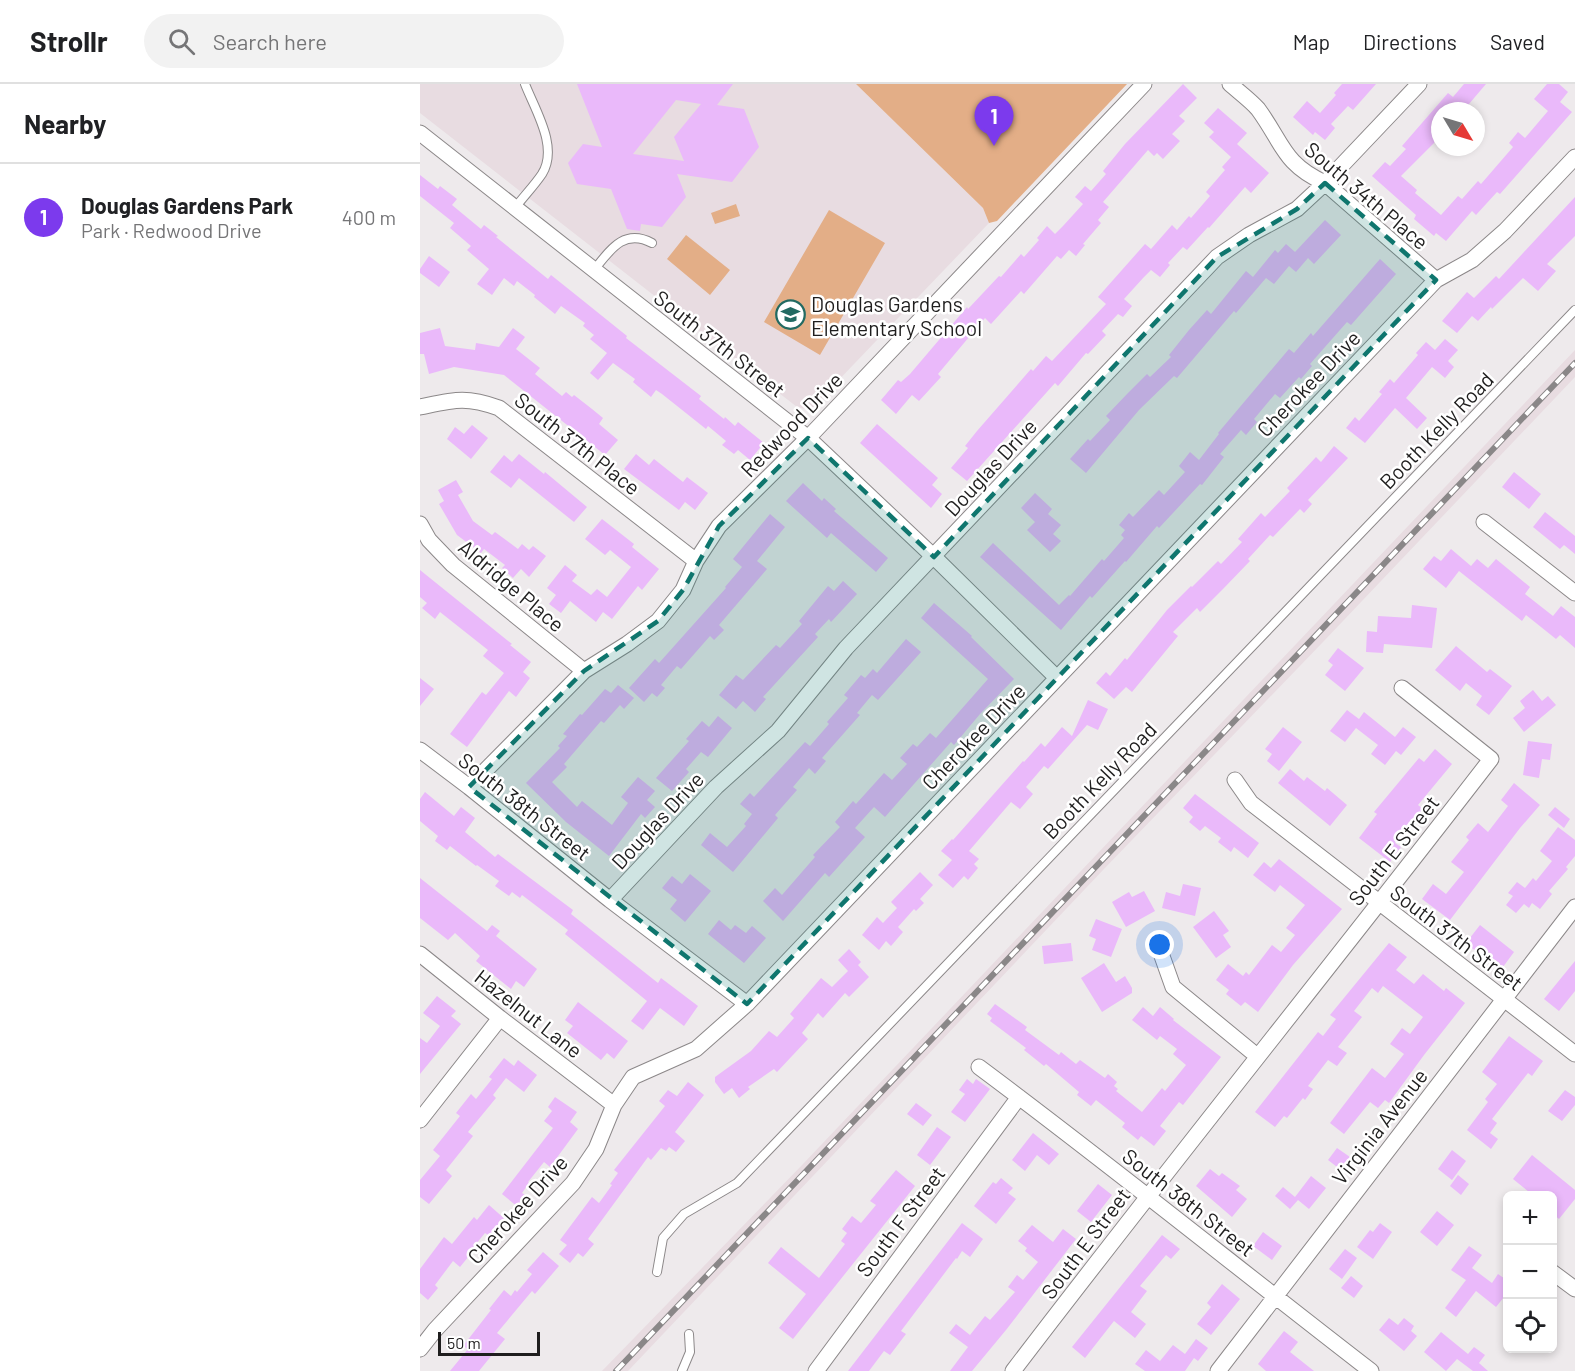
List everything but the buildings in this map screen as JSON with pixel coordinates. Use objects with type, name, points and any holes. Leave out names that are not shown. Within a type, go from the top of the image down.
[{"type":"street","name":"Redwood Drive","points":[[469,787],[584,671],[658,621],[683,590],[696,561],[720,526],[808,438],[1144,84]]},
{"type":"street","name":"South 34th Place","points":[[1230,84],[1256,107],[1288,159],[1306,175],[1325,183],[1436,280]]},
{"type":"street","name":"Douglas Drive","points":[[610,900],[716,787],[778,731],[846,648],[1218,257],[1249,235],[1297,209],[1325,183],[1419,84]]},
{"type":"street","name":"South 37th Street","points":[[420,133],[808,438],[1057,678]]},
{"type":"street","name":"Cherokee Drive","points":[[420,1350],[435,1330],[573,1183],[596,1149],[614,1105],[633,1077],[696,1049],[747,1004],[1436,280],[1472,260],[1505,231],[1575,157]]},
{"type":"street","name":"South 37th Place","points":[[420,407],[462,399],[480,401],[499,408],[696,561]]},
{"type":"street","points":[[1484,522],[1575,593]]},
{"type":"street","name":"Aldridge Place","points":[[420,524],[429,540],[453,565],[584,671]]},
{"type":"street","name":"South E Street","points":[[1013,1371],[1148,1195],[1491,759],[1402,688]]},
{"type":"street","name":"South 38th Street","points":[[420,750],[610,900],[747,1004]]},
{"type":"street","name":"South 37th Street","points":[[1235,780],[1251,804],[1575,1054]]},
{"type":"street","name":"Virginia Avenue","points":[[1218,1371],[1575,908]]},
{"type":"street","name":"Hazelnut Lane","points":[[420,954],[614,1105]]},
{"type":"street","points":[[1162,956],[1173,987],[1257,1056]]},
{"type":"street","points":[[420,1120],[500,1018]]},
{"type":"street","name":"South 38th Street","points":[[979,1067],[1148,1195],[1371,1371]]},
{"type":"street","name":"South F Street","points":[[816,1371],[1019,1097]]},
{"type":"street","points":[[1557,1276],[1575,1289]]},
{"type":"lane","points":[[515,208],[543,173],[548,152],[546,137],[525,84]]},
{"type":"lane","points":[[594,270],[619,242],[632,237],[643,238],[652,243]]},
{"type":"lane","name":"Booth Kelly Road","points":[[657,1272],[663,1238],[684,1214],[737,1183],[1575,310]]},
{"type":"lane","points":[[681,1371],[690,1352],[689,1334]]},
{"type":"highlighted area","points":[[1325,183],[1436,280],[747,1004],[469,787],[584,671],[658,621],[683,590],[719,526],[808,438],[934,557],[1217,257],[1297,209]]},
{"type":"shaded area","name":"Douglas Gardens Elementary School","points":[[420,84],[856,84],[983,208],[989,223],[810,410],[797,407],[420,113]]},
{"type":"shaded area","points":[[856,84],[1127,84],[997,221],[989,223],[983,208]]},
{"type":"shaded area","points":[[736,204],[740,216],[715,224],[711,213]]},
{"type":"shaded area","points":[[829,210],[885,243],[820,355],[764,322]]},
{"type":"shaded area","points":[[686,235],[730,270],[710,295],[667,259]]},
{"type":"shaded area","points":[[1575,350],[1575,377],[1323,642],[1104,869],[628,1371],[602,1371],[803,1164]]},
{"type":"railway","points":[[616,1371],[1575,363]]},
{"type":"place","name":"Douglas Gardens Park","points":[[994,146]]},
{"type":"place","name":"Douglas Gardens Elementary School","points":[[790,315]]}]
